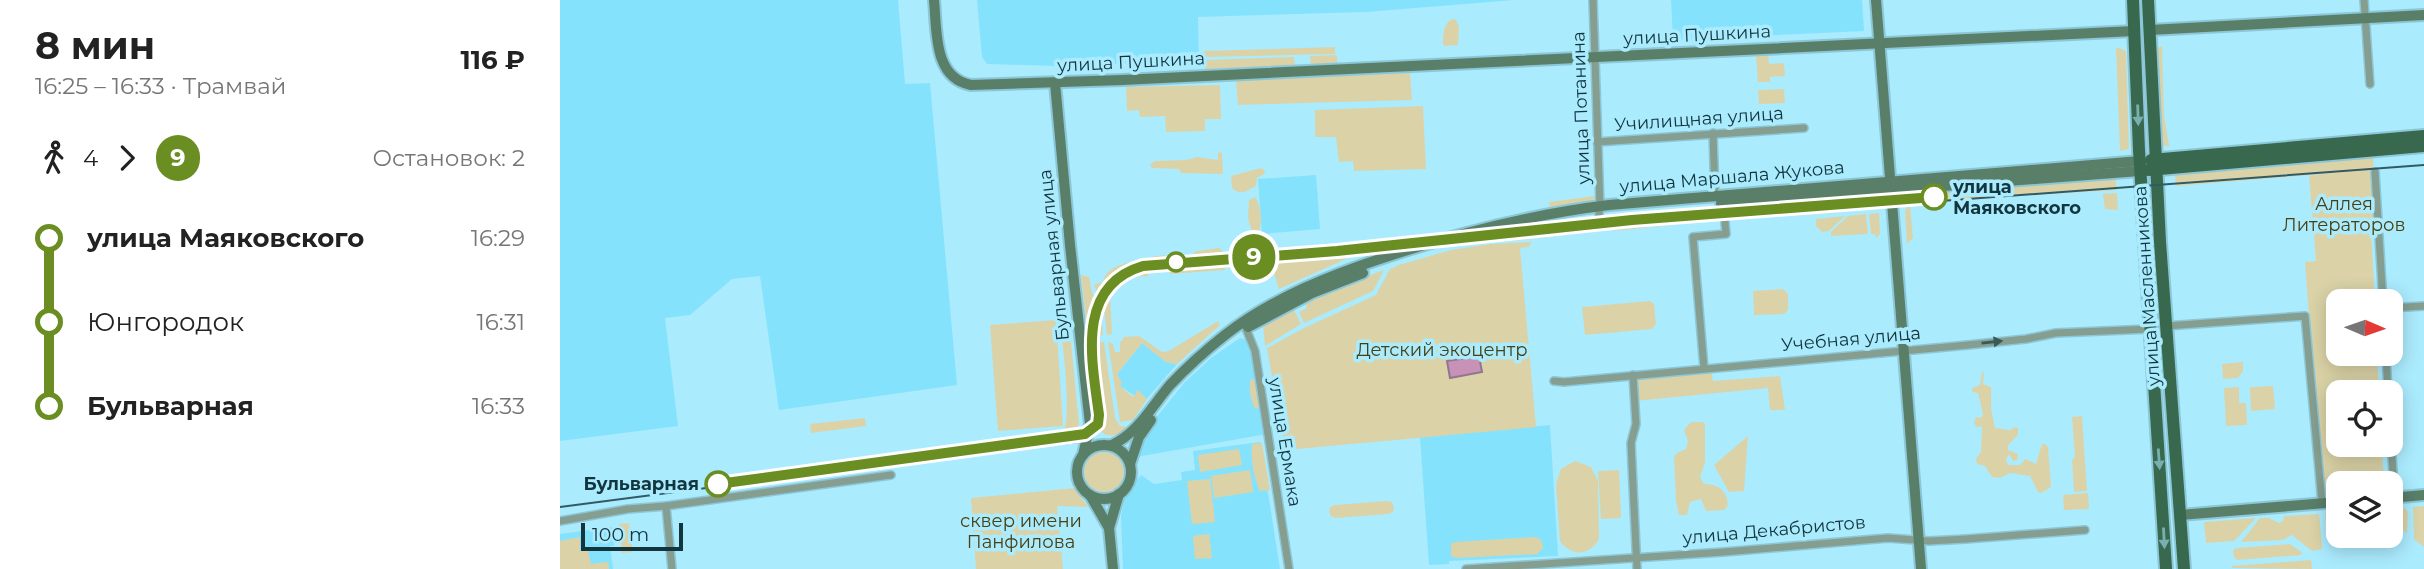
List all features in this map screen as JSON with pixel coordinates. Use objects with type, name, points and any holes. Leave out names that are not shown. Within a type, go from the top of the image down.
[{"type":"main road","name":"улица Пушкина","points":[[934,0],[943,65],[957,80],[971,85],[1594,58],[2424,15]]},
{"type":"main road","points":[[1876,0],[1922,569]]},
{"type":"main road","name":"улица Масленникова","points":[[2133,0],[2140,166],[2166,569]]},
{"type":"main road","name":"улица Масленникова","points":[[2148,0],[2156,165],[2184,569]]},
{"type":"main road","points":[[2136,72],[2143,68],[2152,71]]},
{"type":"main road","name":"Бульварная улица","points":[[1055,83],[1090,424],[1083,455]]},
{"type":"main road","name":"улица Маршала Жукова","points":[[2156,165],[2424,136]]},
{"type":"main road","name":"улица Маршала Жукова","points":[[1108,445],[1132,432],[1181,373],[1204,352],[1245,325],[1312,293],[1405,258],[1505,230],[1599,210],[1720,198],[2424,146]]},
{"type":"main road","name":"улица Маршала Жукова","points":[[1130,464],[1139,437],[1177,388],[1245,325]]},
{"type":"main road","points":[[2150,329],[2167,331]]},
{"type":"main road","points":[[1090,424],[1108,445],[1125,454],[1130,464],[1129,483],[1119,495],[1109,528],[1113,569]]},
{"type":"main road","points":[[2157,429],[2165,425],[2174,428]]},
{"type":"main road","points":[[1108,445],[1095,446],[1083,455],[1077,472],[1079,481],[1109,528]]},
{"type":"main road","points":[[1090,495],[1110,498],[1119,495]]},
{"type":"main road","points":[[2403,497],[2424,495]]},
{"type":"main road","points":[[2162,508],[2169,516],[2326,503]]},
{"type":"street","name":"улица Потанина","points":[[1593,0],[1599,210]]},
{"type":"street","points":[[2364,0],[2370,84]]},
{"type":"street","name":"Училищная улица","points":[[1597,142],[1804,128]]},
{"type":"street","points":[[1704,368],[1693,237],[1726,234],[1713,133]]},
{"type":"street","points":[[2375,173],[2382,289]]},
{"type":"street","points":[[2403,307],[2424,306]]},
{"type":"street","points":[[2167,331],[2305,316],[2322,503]]},
{"type":"street","name":"улица Ермака","points":[[1245,325],[1255,351],[1289,569]]},
{"type":"street","name":"Учебная улица","points":[[1554,381],[2026,339],[2056,333],[2150,329]]},
{"type":"street","points":[[1633,375],[1636,424],[1631,443],[1637,569]]},
{"type":"street","points":[[560,521],[628,509],[891,475]]},
{"type":"street","points":[[666,506],[672,569]]},
{"type":"street","name":"улица Декабристов","points":[[1466,569],[1888,538],[1969,539],[2085,530]]},
{"type":"shaded area","points":[[560,0],[898,0],[905,84],[930,83],[957,385],[779,410],[760,276],[732,279],[690,315],[665,318],[678,426],[560,441]]},
{"type":"shaded area","points":[[977,0],[1514,0],[1366,12],[1198,17],[1199,61],[1057,66],[987,64],[982,57]]},
{"type":"shaded area","points":[[1671,0],[1862,0],[1864,31],[1673,40]]},
{"type":"shaded area","points":[[1316,175],[1320,229],[1262,234],[1258,179]]},
{"type":"shaded area","points":[[1240,338],[1248,340],[1250,346],[1267,434],[1136,457],[1143,434],[1185,382],[1211,358]]},
{"type":"shaded area","points":[[1142,343],[1166,362],[1177,364],[1144,402],[1120,386],[1117,374]]},
{"type":"shaded area","points":[[1479,356],[1482,372],[1450,378],[1447,361]]},
{"type":"shaded area","points":[[1550,425],[1558,556],[1449,561],[1449,564],[1429,565],[1420,437]]},
{"type":"shaded area","points":[[1260,442],[1280,569],[1123,569],[1121,516],[1130,488],[1141,475],[1154,484],[1182,480],[1181,472],[1195,470],[1193,451]]},
{"type":"shaded area","points":[[612,527],[614,546],[610,546],[613,569],[560,569],[560,534]]},
{"type":"green space","points":[[1453,19],[1459,27],[1458,45],[1445,46],[1444,30],[1447,23]]},
{"type":"green space","points":[[2162,46],[2164,115],[2169,146],[2162,143],[2157,48]]},
{"type":"green space","points":[[1335,47],[1335,54],[1204,57],[1204,51]]},
{"type":"green space","points":[[2116,47],[2126,51],[2129,149],[2120,151]]},
{"type":"green space","points":[[1337,55],[1337,64],[1311,65],[1310,56]]},
{"type":"green space","points":[[1768,55],[1769,64],[1784,63],[1785,76],[1770,77],[1770,82],[1758,82],[1756,56]]},
{"type":"green space","points":[[1294,57],[1295,66],[1205,69],[1205,60]]},
{"type":"green space","points":[[1410,73],[1412,100],[1238,105],[1236,80]]},
{"type":"green space","points":[[1220,85],[1221,119],[1205,119],[1205,131],[1166,132],[1165,116],[1140,117],[1139,110],[1127,111],[1126,87]]},
{"type":"green space","points":[[1784,89],[1785,103],[1759,104],[1758,90]]},
{"type":"green space","points":[[1423,106],[1426,169],[1354,171],[1353,161],[1339,162],[1336,137],[1315,137],[1315,110]]},
{"type":"green space","points":[[1218,152],[1222,153],[1223,174],[1181,173],[1179,169],[1152,168],[1150,165],[1155,161],[1197,157],[1218,160]]},
{"type":"green space","name":"Аллея Литераторов","points":[[2373,154],[2376,224],[2371,229],[2374,289],[2326,289],[2326,366],[2378,366],[2378,380],[2326,380],[2326,457],[2382,457],[2383,471],[2326,471],[2324,499],[2305,262],[2316,261],[2309,176],[2322,174],[2176,186],[2175,175]]},
{"type":"green space","points":[[1261,168],[1265,171],[1257,178],[1256,186],[1241,192],[1232,188],[1231,176]]},
{"type":"green space","points":[[2115,176],[2117,190],[1916,202],[1916,195],[1998,190],[1998,187],[2019,186],[2027,182]]},
{"type":"green space","points":[[1876,193],[1877,206],[1836,213],[1727,220],[1727,207]]},
{"type":"green space","points":[[2117,193],[2118,210],[2105,209],[2103,194]]},
{"type":"green space","points":[[1596,196],[1593,201],[1550,208],[1549,202]]},
{"type":"green space","points":[[1255,197],[1261,215],[1258,233],[1252,231],[1248,219],[1249,200]]},
{"type":"green space","points":[[1713,206],[1718,220],[1613,231],[1611,215],[1635,213],[1636,226],[1644,226],[1645,212]]},
{"type":"green space","points":[[1910,206],[1913,238],[1907,244],[1905,210]]},
{"type":"green space","points":[[1879,213],[1880,234],[1876,238],[1875,234],[1871,234],[1869,214]]},
{"type":"green space","points":[[1866,214],[1868,234],[1831,236],[1831,232],[1848,216]]},
{"type":"green space","points":[[1599,216],[1602,231],[1539,238],[1543,225]]},
{"type":"green space","points":[[1845,216],[1829,231],[1822,232],[1816,226],[1816,219]]},
{"type":"green space","points":[[1531,227],[1532,239],[1511,241],[1510,231]]},
{"type":"green space","name":"Детский экоцентр","points":[[1532,242],[1529,247],[1520,248],[1536,427],[1297,449],[1290,449],[1284,444],[1267,348],[1376,295],[1390,269],[1399,265],[1451,250],[1490,244]]},
{"type":"green space","points":[[1219,248],[1224,253],[1222,257],[1225,270],[1170,274],[1171,268],[1153,270],[1150,257],[1165,255],[1166,261],[1188,260],[1189,256],[1197,251]]},
{"type":"green space","points":[[1147,258],[1148,276],[1133,277],[1110,296],[1112,334],[1107,335],[1104,307],[1094,285],[1103,282],[1105,276],[1114,268]]},
{"type":"green space","points":[[1348,258],[1279,289],[1271,263]]},
{"type":"green space","points":[[1384,270],[1373,291],[1304,323],[1299,312],[1307,308],[1306,304],[1327,291]]},
{"type":"green space","points":[[1081,275],[1089,277],[1092,293],[1100,306],[1103,335],[1096,336],[1087,332]]},
{"type":"green space","points":[[1783,289],[1788,294],[1788,310],[1784,314],[1754,315],[1753,291]]},
{"type":"green space","points":[[1058,293],[1064,296],[1069,322],[1079,424],[1073,436],[1060,436],[1059,431],[1065,428],[1067,403],[1063,345],[1055,302]]},
{"type":"green space","points":[[1650,301],[1654,304],[1656,324],[1652,329],[1585,335],[1582,307]]},
{"type":"green space","points":[[1294,310],[1301,324],[1265,346],[1263,324]]},
{"type":"green space","points":[[1056,320],[1063,426],[998,431],[990,325]]},
{"type":"green space","points":[[1218,321],[1220,325],[1177,364],[1166,362],[1142,343],[1117,374],[1122,383],[1120,386],[1133,397],[1139,391],[1147,399],[1133,420],[1120,422],[1108,342],[1113,344],[1115,352],[1120,352],[1120,343],[1124,337],[1139,336],[1162,352],[1169,351]]},
{"type":"green space","points":[[1104,342],[1115,418],[1120,426],[1129,427],[1113,435],[1106,435],[1100,428],[1094,409],[1091,383],[1089,354],[1096,343]]},
{"type":"green space","points":[[2243,362],[2243,371],[2238,378],[2223,379],[2222,364]]},
{"type":"green space","points":[[1711,369],[1713,381],[1780,376],[1785,410],[1770,410],[1768,388],[1635,401],[1634,376]]},
{"type":"green space","points":[[1982,372],[1983,384],[1991,387],[1995,428],[2018,428],[2018,435],[2008,445],[2008,450],[2018,454],[2017,460],[2013,461],[2009,454],[2006,460],[2008,465],[2020,465],[2025,459],[2036,464],[2042,444],[2048,447],[2051,487],[2041,493],[2030,476],[2010,473],[2000,478],[1992,477],[1985,466],[1977,464],[1976,458],[1981,452],[1982,426],[1976,427],[1974,423],[1976,417],[1981,418],[1983,414],[1978,393],[1972,392],[1972,388],[1980,385]]},
{"type":"green space","points":[[1251,379],[1257,381],[1261,405],[1256,409],[1250,395]]},
{"type":"green space","points":[[2273,386],[2275,409],[2251,411],[2250,387]]},
{"type":"green space","points":[[2239,387],[2239,403],[2246,403],[2247,425],[2226,426],[2224,388]]},
{"type":"green space","points":[[2082,416],[2087,491],[2074,492],[2072,417]]},
{"type":"green space","points":[[865,418],[866,426],[811,433],[810,424]]},
{"type":"green space","points":[[1691,422],[1703,422],[1705,425],[1705,462],[1700,477],[1704,484],[1714,485],[1724,492],[1728,505],[1724,510],[1706,511],[1701,499],[1690,502],[1687,515],[1679,515],[1674,457],[1686,449],[1688,441],[1684,430]]},
{"type":"green space","points":[[1748,436],[1744,491],[1729,492],[1714,465]]},
{"type":"green space","points":[[1262,443],[1270,490],[1260,491],[1253,468],[1252,444]]},
{"type":"green space","points":[[1239,449],[1242,465],[1200,472],[1198,455]]},
{"type":"green space","points":[[1104,452],[1112,453],[1118,458],[1123,464],[1123,480],[1118,486],[1112,491],[1104,492],[1096,491],[1090,486],[1085,480],[1084,472],[1085,464],[1090,458],[1096,453]]},
{"type":"green space","points":[[1575,461],[1591,467],[1598,481],[1599,539],[1590,549],[1580,552],[1570,550],[1560,541],[1556,484],[1561,469]]},
{"type":"green space","points":[[1250,470],[1253,492],[1214,498],[1211,476]]},
{"type":"green space","points":[[1619,470],[1621,518],[1601,519],[1598,471]]},
{"type":"green space","points":[[1210,479],[1215,522],[1192,524],[1187,481]]},
{"type":"green space","name":"сквер имени Панфилова","points":[[1075,488],[1088,507],[1057,506],[1063,569],[976,569],[971,498]]},
{"type":"green space","points":[[2088,493],[2089,509],[2064,510],[2063,495]]},
{"type":"green space","points":[[1392,502],[1394,507],[1393,512],[1388,514],[1336,518],[1329,512],[1330,507],[1335,505]]},
{"type":"green space","points":[[2424,506],[2424,547],[2414,539],[2413,507]]},
{"type":"green space","points":[[2403,508],[2408,513],[2407,533],[2403,530]]},
{"type":"green space","points":[[2319,514],[2322,549],[2312,551],[2292,535],[2283,540],[2241,542],[2260,518],[2269,518],[2279,523],[2284,516]]},
{"type":"green space","points":[[2256,518],[2234,541],[2206,543],[2204,522]]},
{"type":"green space","points":[[629,523],[633,552],[622,553],[619,524]]},
{"type":"green space","points":[[1209,534],[1212,558],[1195,559],[1193,536]]},
{"type":"green space","points":[[580,537],[580,551],[588,551],[591,564],[608,562],[609,569],[560,569],[560,541]]},
{"type":"green space","points":[[1536,537],[1541,540],[1543,548],[1537,554],[1456,558],[1451,556],[1451,544],[1455,542]]},
{"type":"green space","points":[[2290,544],[2302,552],[2301,555],[2237,560],[2233,555],[2234,549],[2237,548]]},
{"type":"green space","points":[[2311,560],[2312,569],[2232,568],[2232,566]]},
{"type":"tram line","points":[[560,507],[1083,440],[1098,429],[1103,415],[1096,351],[1101,310],[1110,293],[1125,279],[1146,269],[1337,257],[1633,224],[2424,165]]},
{"type":"tram line","name":"9","points":[[718,484],[1085,434],[1098,424],[1099,415],[1091,341],[1095,313],[1105,293],[1120,274],[1149,264],[1337,251],[1632,220],[1934,197]]},
{"type":"place","name":"улица Маяковского","points":[[1934,197]]},
{"type":"place","name":"Бульварная","points":[[718,484]]}]
